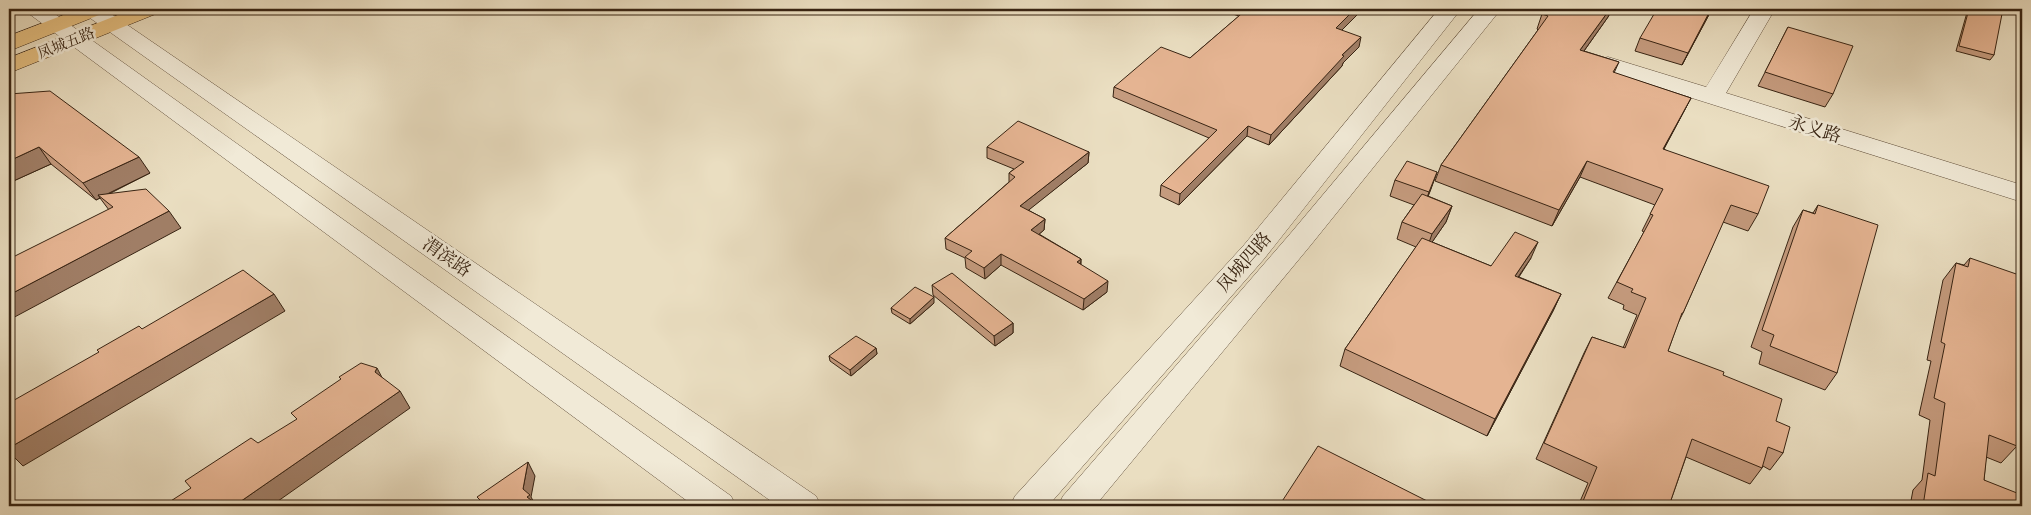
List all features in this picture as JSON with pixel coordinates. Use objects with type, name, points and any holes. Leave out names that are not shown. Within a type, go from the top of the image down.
[{"type":"main road","name":"凤城五路","points":[[9,66],[98,13],[151,9]]},
{"type":"main road","name":"凤城五路","points":[[9,44],[67,31]]},
{"type":"street","points":[[35,9],[719,506]]},
{"type":"street","name":"凤城四路","points":[[1027,506],[1254,252],[1450,9]]},
{"type":"street","name":"凤城四路","points":[[1076,506],[1300,240],[1490,9]]},
{"type":"street","points":[[1712,97],[1732,60],[1764,9]]},
{"type":"street","name":"渭滨路","points":[[98,13],[804,506]]},
{"type":"street","name":"永义路","points":[[1608,64],[2022,194]]},
{"type":"building","points":[[1247,9],[1355,9],[1336,28],[1361,37],[1342,55],[1344,56],[1271,135],[1248,126],[1180,194],[1161,185],[1217,130],[1114,87],[1161,47],[1190,58]]},
{"type":"building","points":[[1546,9],[1610,9],[1580,50],[1619,62],[1613,72],[1691,98],[1663,149],[1769,186],[1758,214],[1731,205],[1682,313],[1668,351],[1724,372],[1723,375],[1782,399],[1776,421],[1790,427],[1783,453],[1768,447],[1762,468],[1692,439],[1671,500],[1681,506],[1581,506],[1597,467],[1544,443],[1592,337],[1625,348],[1646,298],[1631,292],[1633,289],[1617,282],[1653,215],[1650,214],[1663,189],[1587,161],[1559,210],[1441,165],[1548,16],[1542,14]]},
{"type":"building","points":[[1657,9],[1711,9],[1688,53],[1640,38]]},
{"type":"building","points":[[1969,9],[1984,9],[2002,14],[1994,55],[1959,46]]},
{"type":"building","points":[[1788,27],[1853,46],[1833,94],[1765,72]]},
{"type":"building","points":[[50,91],[139,157],[83,183],[39,147],[9,161],[9,94]]},
{"type":"building","points":[[1018,121],[1089,152],[1020,206],[1045,219],[1031,230],[1081,259],[1077,262],[1108,281],[1084,299],[1001,254],[984,268],[965,257],[972,251],[945,238],[1015,177],[1009,173],[1024,162],[987,147]]},
{"type":"building","points":[[1407,161],[1437,172],[1429,192],[1395,180]]},
{"type":"building","points":[[146,189],[169,211],[9,295],[9,259],[113,207],[98,195]]},
{"type":"building","points":[[1422,194],[1452,206],[1432,234],[1402,222]]},
{"type":"building","points":[[1818,205],[1878,225],[1837,373],[1770,346],[1774,335],[1762,330],[1803,210],[1815,214]]},
{"type":"building","points":[[1515,232],[1538,242],[1515,276],[1561,294],[1495,419],[1345,349],[1422,238],[1491,266]]},
{"type":"building","points":[[1970,258],[2022,276],[2022,407],[2017,446],[1989,435],[1984,480],[2022,495],[2022,506],[1923,506],[1928,473],[1935,476],[1945,403],[1934,398],[1945,344],[1941,342],[1956,263],[1968,267]]},
{"type":"building","points":[[243,270],[274,294],[9,448],[9,403],[99,352],[97,350],[139,326],[142,329]]},
{"type":"building","points":[[952,273],[1013,323],[994,336],[932,285]]},
{"type":"building","points":[[915,287],[934,297],[910,319],[891,308]]},
{"type":"building","points":[[856,336],[876,348],[850,370],[829,356]]},
{"type":"building","points":[[361,363],[377,368],[375,372],[400,391],[234,506],[163,506],[191,488],[185,481],[251,438],[258,443],[297,419],[291,413]]},
{"type":"building","points":[[1318,446],[1437,506],[1279,506]]},
{"type":"building","points":[[528,462],[523,489],[530,495],[527,497],[539,506],[471,506],[480,500],[477,497]]}]
